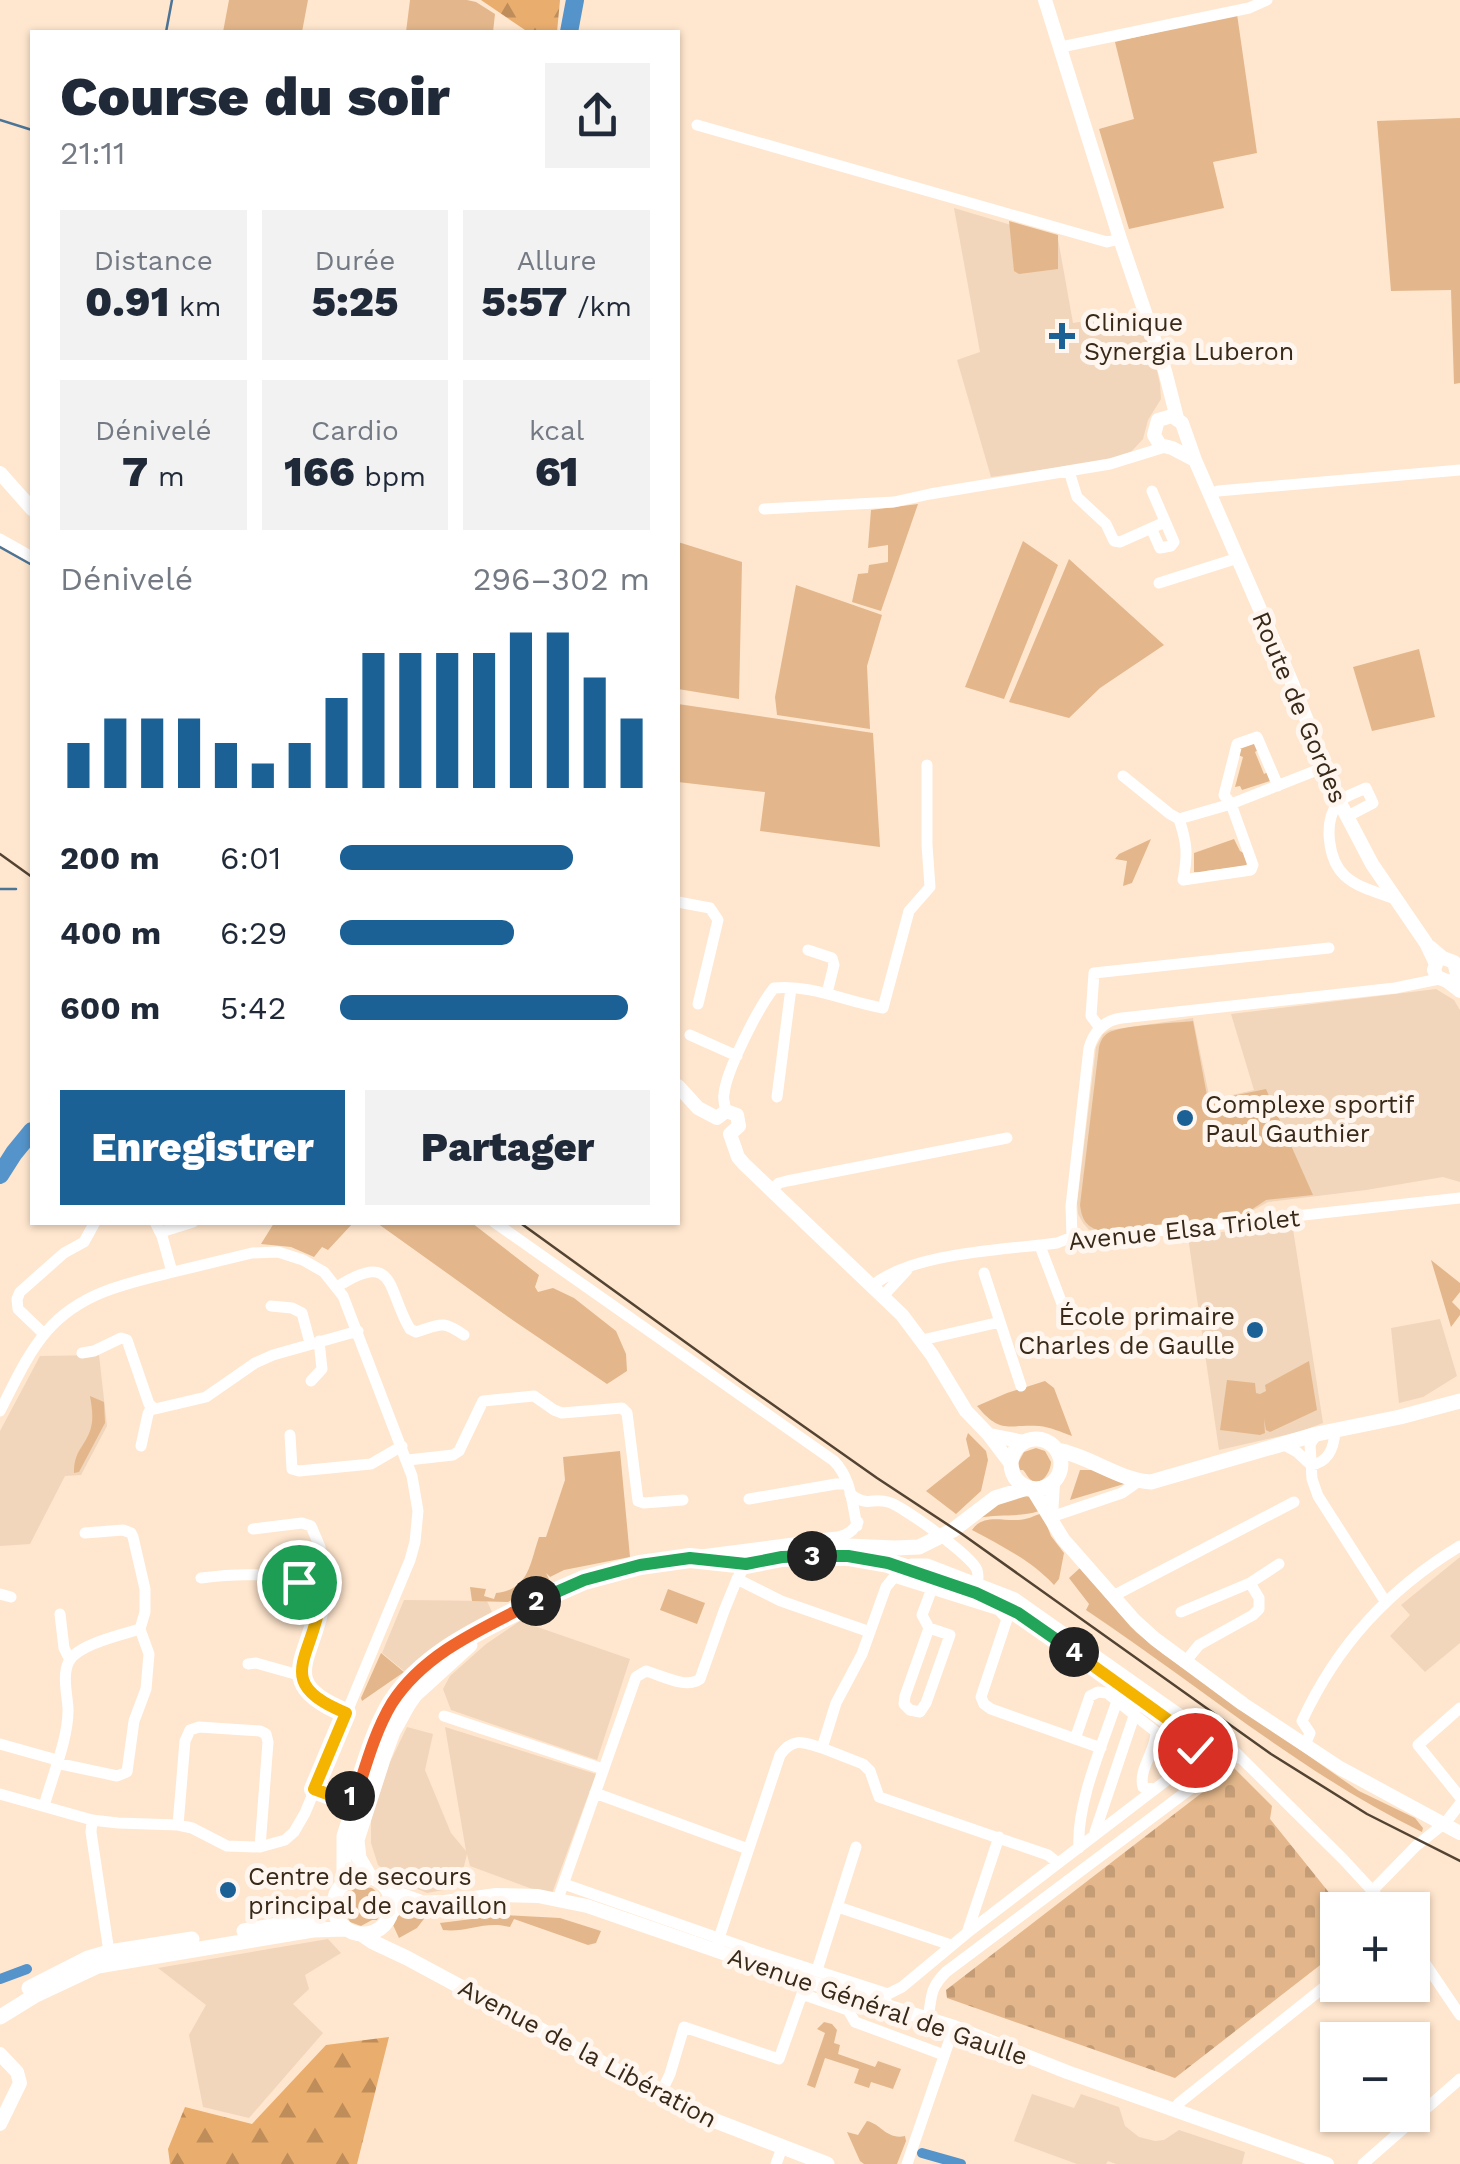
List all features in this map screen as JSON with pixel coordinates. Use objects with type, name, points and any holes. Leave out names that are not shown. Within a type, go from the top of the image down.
[{"type":"main road","points":[[1334,1435],[1460,1401]]},
{"type":"main road","points":[[995,1498],[1013,1454],[1024,1442],[1042,1440],[1057,1450],[1078,1454],[1139,1481],[1155,1481],[1279,1446],[1460,1410]]},
{"type":"main road","points":[[1056,1479],[1061,1459],[1057,1450]]},
{"type":"main road","points":[[344,1884],[342,1846],[382,1722],[410,1680],[431,1660],[458,1643],[540,1599],[610,1572],[640,1565],[690,1558],[750,1557],[802,1544],[873,1553],[920,1547],[952,1530],[995,1498],[1044,1488],[1082,1464],[1104,1467]]},
{"type":"main road","points":[[1011,1466],[1014,1478],[1030,1489]]},
{"type":"main road","points":[[370,1877],[359,1858],[357,1840],[393,1732],[414,1695],[466,1648],[540,1599]]},
{"type":"main road","points":[[346,1928],[337,1918],[337,1893],[356,1877],[370,1877],[388,1890],[392,1937],[407,1958]]},
{"type":"main road","points":[[0,2006],[88,1958],[302,1921],[320,1915],[334,1904]]},
{"type":"main road","points":[[0,2018],[34,1996],[98,1966],[313,1930],[346,1928],[363,1934],[377,1931],[389,1917]]},
{"type":"main road","name":"Avenue de la Libération","points":[[363,1934],[695,2113],[827,2164]]},
{"type":"street","points":[[764,509],[894,502],[1110,464],[1181,443],[1185,434],[1182,423],[1177,418],[1044,0]]},
{"type":"street","points":[[1060,47],[1248,8],[1267,0]]},
{"type":"street","points":[[697,125],[1107,242],[1120,239]]},
{"type":"street","points":[[1168,386],[1156,428],[1160,445],[1195,460]]},
{"type":"street","points":[[1138,454],[1167,416],[1177,418]]},
{"type":"street","name":"Route de Gordes","points":[[1185,434],[1346,817],[1396,899],[1450,971]]},
{"type":"street","points":[[1211,494],[1460,470]]},
{"type":"street","points":[[1068,471],[1076,497],[1106,524],[1114,541],[1166,522]]},
{"type":"street","points":[[0,473],[30,507]]},
{"type":"street","points":[[1151,528],[1160,548],[1174,542],[1152,491]]},
{"type":"street","points":[[0,539],[30,555]]},
{"type":"street","points":[[1159,583],[1238,558]]},
{"type":"street","points":[[1123,776],[1179,819],[1188,853],[1183,880],[1251,870],[1254,865],[1224,795],[1237,744],[1257,737],[1278,786]]},
{"type":"street","points":[[927,765],[930,887],[909,911],[883,1008],[828,993],[774,988],[737,1056],[724,1090],[719,1130],[730,1134],[738,1156],[878,1291],[922,1340],[966,1411],[1011,1466]]},
{"type":"street","points":[[1179,819],[1231,804],[1325,767]]},
{"type":"street","points":[[1346,817],[1373,803],[1366,788],[1339,801],[1332,815],[1330,852],[1335,864],[1353,882],[1396,899]]},
{"type":"street","points":[[680,902],[710,908],[718,920],[698,1004]]},
{"type":"street","points":[[1100,1028],[1091,1016],[1094,973],[1330,948]]},
{"type":"street","points":[[808,950],[832,958],[828,993]]},
{"type":"street","points":[[1072,1237],[1070,1206],[1089,1048],[1100,1028],[1114,1019],[1395,988],[1450,971]]},
{"type":"street","points":[[777,1097],[790,988]]},
{"type":"street","points":[[690,1035],[737,1056]]},
{"type":"street","points":[[680,1088],[698,1108],[721,1114]]},
{"type":"street","points":[[771,1190],[787,1181],[1008,1138]]},
{"type":"street","name":"Avenue Elsa Triolet","points":[[878,1291],[910,1268],[929,1261],[1064,1242],[1072,1237],[1118,1236],[1460,1198]]},
{"type":"street","points":[[44,1334],[18,1309],[20,1292],[64,1252],[84,1242],[93,1225]]},
{"type":"street","points":[[498,1225],[842,1469],[857,1524],[882,1575],[938,1579],[1026,1604],[1246,1761],[1373,1890],[1460,1801],[1418,1746],[1460,1708]]},
{"type":"street","points":[[158,1227],[172,1272]]},
{"type":"street","points":[[1040,1246],[1064,1309]]},
{"type":"street","points":[[0,1411],[44,1334],[85,1299],[122,1284],[252,1254],[278,1252],[314,1266],[337,1286],[346,1302],[408,1460],[418,1511],[414,1547],[314,1789],[294,1832],[286,1840],[260,1847],[227,1846],[178,1824],[92,1820],[0,1794]]},
{"type":"street","points":[[337,1286],[361,1271],[372,1271],[386,1278],[394,1288],[410,1329],[416,1332],[448,1324],[464,1335]]},
{"type":"street","points":[[984,1273],[1020,1386]]},
{"type":"street","points":[[271,1306],[302,1313],[322,1369],[311,1381]]},
{"type":"street","points":[[922,1340],[1000,1322]]},
{"type":"street","points":[[152,1408],[206,1397],[272,1354],[358,1331]]},
{"type":"street","points":[[82,1353],[121,1338],[127,1340],[152,1408]]},
{"type":"street","points":[[408,1460],[460,1451],[483,1401],[534,1396],[558,1412],[622,1408],[627,1413],[638,1501],[683,1500]]},
{"type":"street","points":[[141,1446],[152,1408]]},
{"type":"street","points":[[290,1435],[292,1469],[299,1472],[371,1464],[402,1446]]},
{"type":"street","points":[[989,1435],[1024,1442]]},
{"type":"street","points":[[1311,1465],[1326,1459],[1334,1435]]},
{"type":"street","points":[[1313,1439],[1312,1479],[1318,1496],[1385,1601]]},
{"type":"street","points":[[1279,1446],[1297,1452],[1311,1465]]},
{"type":"street","points":[[1051,1517],[1056,1479]]},
{"type":"street","points":[[1051,1517],[1122,1493],[1139,1481]]},
{"type":"street","points":[[749,1499],[836,1484],[849,1489],[862,1502],[889,1502],[950,1543],[974,1565],[977,1587]]},
{"type":"street","points":[[1030,1489],[1063,1539],[1135,1621],[1185,1662],[1370,1786],[1460,1833]]},
{"type":"street","points":[[1113,1596],[1294,1502]]},
{"type":"street","points":[[802,1544],[848,1535],[871,1503]]},
{"type":"street","points":[[254,1529],[302,1523],[315,1530],[320,1547],[317,1597]]},
{"type":"street","points":[[0,1744],[116,1776],[127,1772],[134,1722],[146,1689],[148,1654],[140,1629],[145,1590],[131,1533],[85,1533]]},
{"type":"street","points":[[1302,1721],[1358,1630],[1385,1601],[1460,1546]]},
{"type":"street","points":[[558,1899],[636,1677],[646,1672],[697,1683],[750,1557],[873,1553]]},
{"type":"street","points":[[873,1553],[894,1577]]},
{"type":"street","points":[[1181,1612],[1250,1583],[1278,1564]]},
{"type":"street","points":[[201,1578],[256,1575],[291,1579],[306,1586],[317,1597],[319,1609],[302,1672],[311,1695],[346,1713]]},
{"type":"street","points":[[822,1748],[836,1703],[862,1654],[894,1577]]},
{"type":"street","points":[[738,1578],[781,1601],[870,1632]]},
{"type":"street","points":[[929,1628],[904,1704],[920,1712],[950,1635],[929,1628],[922,1614],[938,1579]]},
{"type":"street","points":[[938,1579],[999,1610],[1007,1618],[981,1697],[984,1704],[1101,1748]]},
{"type":"street","points":[[1185,1662],[1200,1645],[1259,1609],[1250,1583]]},
{"type":"street","points":[[977,1587],[1199,1742]]},
{"type":"street","points":[[60,1614],[64,1648],[70,1660]]},
{"type":"street","points":[[44,1806],[67,1724],[66,1673],[70,1660],[79,1651],[140,1629]]},
{"type":"street","points":[[248,1664],[302,1672]]},
{"type":"street","points":[[1075,1739],[1090,1696],[1107,1693],[1156,1732],[1141,1777],[1143,1787],[1153,1789]]},
{"type":"street","points":[[1079,1848],[1078,1830],[1117,1700]]},
{"type":"street","points":[[1095,1834],[1135,1713]]},
{"type":"street","points":[[444,1716],[603,1769]]},
{"type":"street","points":[[1282,1730],[1289,1722],[1302,1721]]},
{"type":"street","points":[[1302,1721],[1310,1733],[1306,1745]]},
{"type":"street","points":[[178,1824],[184,1742],[190,1730],[199,1726],[260,1731],[266,1734],[268,1742],[260,1847]]},
{"type":"street","points":[[564,1884],[717,1943],[817,1970],[886,1999],[1186,1764],[1203,1738],[1215,1741]]},
{"type":"street","points":[[717,1943],[780,1756],[784,1748],[796,1741],[863,1764],[870,1771],[879,1797],[1048,1855],[1058,1864]]},
{"type":"street","points":[[928,2011],[936,1982],[946,1972],[1198,1782],[1215,1741]]},
{"type":"street","points":[[1186,1764],[1196,1762],[1202,1770]]},
{"type":"street","points":[[314,1789],[343,1801],[350,1818]]},
{"type":"street","points":[[595,1794],[748,1849]]},
{"type":"street","points":[[333,1796],[360,1797],[357,1840]]},
{"type":"street","points":[[92,1820],[109,1952]]},
{"type":"street","points":[[967,1933],[999,1837]]},
{"type":"street","points":[[817,1970],[856,1847]]},
{"type":"street","name":"Avenue Général de Gaulle","points":[[388,1890],[419,1902]]},
{"type":"street","name":"Avenue Général de Gaulle","points":[[389,1917],[404,1904],[496,1895],[558,1899],[587,1906],[717,1943],[816,1984],[928,2011],[954,2027],[1067,2072],[1327,2164]]},
{"type":"street","points":[[838,1907],[951,1945]]},
{"type":"street","points":[[1430,1971],[1460,2015]]},
{"type":"street","points":[[902,1987],[923,1993],[928,2011]]},
{"type":"street","points":[[1173,2110],[1320,1990]]},
{"type":"street","points":[[660,2095],[684,2027],[779,2058],[802,1994],[848,2010],[855,2022],[944,2055]]},
{"type":"street","points":[[907,2164],[954,2027]]},
{"type":"street","points":[[0,2054],[17,2072],[20,2083],[0,2124]]},
{"type":"street","points":[[1364,2164],[1460,2079]]},
{"type":"street","points":[[776,2164],[782,2148]]},
{"type":"shaded area","name":"Clinique Synergia Luberon","points":[[954,208],[1058,239],[1073,323],[1138,313],[1152,348],[1161,399],[1148,420],[1143,439],[1131,452],[1106,461],[991,477],[957,360],[980,352]]},
{"type":"shaded area","points":[[1436,989],[1454,1000],[1460,1010],[1460,1182],[1443,1177],[1268,1202],[1231,1218],[1089,1230],[1083,1223],[1077,1203],[1096,1047],[1103,1034],[1193,1018],[1210,1100],[1254,1090],[1231,1014]]},
{"type":"shaded area","name":"École primaire Charles de Gaulle","points":[[1241,1229],[1293,1229],[1323,1423],[1219,1450],[1188,1237]]},
{"type":"shaded area","points":[[1440,1319],[1457,1376],[1423,1397],[1399,1403],[1391,1328]]},
{"type":"shaded area","points":[[99,1355],[107,1426],[81,1475],[65,1476],[30,1544],[0,1546],[0,1431],[40,1356]]},
{"type":"shaded area","points":[[1460,1557],[1460,1643],[1425,1672],[1390,1636],[1410,1615],[1401,1605]]},
{"type":"shaded area","points":[[404,1600],[487,1601],[492,1612],[404,1671],[382,1653]]},
{"type":"shaded area","points":[[520,1621],[630,1659],[597,1760],[451,1710],[443,1689],[450,1676]]},
{"type":"shaded area","points":[[407,1727],[433,1734],[425,1770],[451,1833],[466,1851],[445,1727],[596,1774],[551,1896],[470,1866],[467,1854],[459,1887],[427,1893],[394,1879],[378,1865],[371,1843],[371,1820],[390,1762]]},
{"type":"shaded area","points":[[328,1939],[341,1953],[305,1975],[309,1989],[293,2004],[323,2033],[249,2118],[203,2107],[189,2035],[206,2005],[158,1968]]},
{"type":"shaded area","points":[[1032,2094],[1074,2108],[1081,2094],[1119,2107],[1125,2126],[1139,2137],[1164,2140],[1179,2130],[1245,2152],[1242,2164],[1077,2164],[1014,2141]]},
{"type":"green space","points":[[229,0],[308,0],[302,30],[223,30]]},
{"type":"green space","points":[[410,0],[467,0],[495,14],[493,30],[406,30]]},
{"type":"green space","points":[[481,0],[560,0],[557,30],[525,30]]},
{"type":"green space","points":[[1237,14],[1257,153],[1213,162],[1224,208],[1129,229],[1099,129],[1134,119],[1115,42]]},
{"type":"green space","points":[[1460,118],[1460,383],[1454,384],[1451,290],[1391,291],[1377,121]]},
{"type":"green space","points":[[1009,221],[1058,235],[1058,269],[1019,274],[1014,271]]},
{"type":"green space","points":[[918,504],[881,611],[852,602],[858,574],[868,573],[869,565],[888,562],[888,545],[868,548],[871,510]]},
{"type":"green space","points":[[1023,541],[1058,565],[1004,699],[965,687]]},
{"type":"green space","points":[[680,543],[742,562],[739,699],[680,689]]},
{"type":"green space","points":[[1069,559],[1164,645],[1100,688],[1069,718],[1009,702]]},
{"type":"green space","points":[[796,585],[882,615],[867,666],[870,729],[777,715],[775,697]]},
{"type":"green space","points":[[1419,649],[1435,717],[1372,731],[1353,667]]},
{"type":"green space","points":[[680,704],[873,733],[880,847],[760,831],[765,792],[680,782]]},
{"type":"green space","points":[[1255,742],[1259,749],[1255,752],[1270,781],[1242,790],[1235,787],[1243,757],[1238,755],[1238,749]]},
{"type":"green space","points":[[1151,839],[1132,883],[1123,886],[1127,861],[1115,859]]},
{"type":"green space","points":[[1234,839],[1240,851],[1249,856],[1245,866],[1194,872],[1194,853]]},
{"type":"green space","name":"Complexe sportif Paul Gauthier","points":[[1193,1021],[1208,1101],[1266,1089],[1313,1195],[1266,1200],[1248,1212],[1229,1217],[1101,1231],[1088,1225],[1080,1205],[1101,1041],[1108,1033],[1125,1028]]},
{"type":"green space","points":[[273,1225],[351,1225],[328,1250],[322,1247],[314,1257],[291,1247],[261,1244]]},
{"type":"green space","points":[[380,1225],[475,1225],[539,1275],[535,1287],[538,1292],[553,1288],[574,1298],[616,1331],[626,1354],[627,1371],[607,1384]]},
{"type":"green space","points":[[1431,1260],[1460,1283],[1460,1292],[1452,1302],[1460,1315],[1451,1327]]},
{"type":"green space","points":[[1309,1361],[1317,1410],[1270,1432],[1264,1419],[1265,1433],[1260,1435],[1220,1430],[1227,1380],[1255,1383],[1256,1393],[1260,1394],[1266,1391],[1265,1385]]},
{"type":"green space","points":[[1045,1381],[1054,1388],[1072,1436],[1043,1427],[999,1425],[977,1406],[1007,1393]]},
{"type":"green space","points":[[90,1396],[104,1402],[105,1423],[79,1472],[74,1473],[77,1455],[91,1427]]},
{"type":"green space","points":[[968,1433],[986,1451],[988,1460],[981,1491],[956,1514],[926,1491],[970,1456]]},
{"type":"green space","points":[[1036,1448],[1045,1451],[1051,1462],[1046,1477],[1035,1482],[1020,1470],[1018,1463],[1024,1452]]},
{"type":"green space","points":[[620,1451],[630,1557],[564,1570],[550,1577],[546,1573],[549,1579],[508,1602],[472,1601],[470,1587],[486,1589],[484,1596],[494,1599],[496,1593],[522,1581],[539,1537],[546,1537],[565,1480],[563,1457]]},
{"type":"green space","points":[[1080,1470],[1092,1470],[1124,1484],[1070,1500]]},
{"type":"green space","points":[[1030,1497],[1039,1511],[979,1518],[1002,1500]]},
{"type":"green space","points":[[1042,1513],[1051,1536],[1064,1553],[1054,1585],[1026,1561],[972,1530],[987,1520],[1021,1520]]},
{"type":"green space","points":[[1080,1568],[1136,1632],[1163,1654],[1359,1791],[1415,1818],[1422,1832],[1334,1783],[1086,1610],[1089,1604],[1069,1578]]},
{"type":"green space","points":[[668,1589],[705,1603],[697,1624],[660,1610]]},
{"type":"green space","points":[[381,1653],[404,1672],[362,1701],[361,1698]]},
{"type":"green space","points":[[1234,1768],[1272,1806],[1270,1819],[1329,1892],[1320,1892],[1320,1965],[1175,2078],[947,1998],[946,1990]]},
{"type":"green space","points":[[358,1886],[372,1888],[382,1903],[377,1920],[361,1926],[350,1922],[343,1909],[346,1895]]},
{"type":"green space","points":[[408,1908],[430,1911],[417,1928],[399,1938],[393,1925],[398,1914]]},
{"type":"green space","points":[[504,1915],[560,1918],[601,1931],[596,1943],[588,1945],[514,1919],[510,1927],[443,1930],[440,1923]]},
{"type":"green space","points":[[824,2022],[837,2030],[834,2043],[840,2045],[838,2054],[875,2067],[878,2061],[901,2069],[893,2089],[871,2082],[869,2088],[854,2083],[859,2069],[825,2058],[815,2088],[807,2085],[825,2033],[817,2029]]},
{"type":"green space","points":[[389,2037],[357,2164],[170,2164],[168,2149],[185,2107],[252,2124],[326,2045]]},
{"type":"green space","points":[[867,2121],[893,2136],[905,2136],[897,2164],[860,2161],[847,2132],[858,2135]]},
{"type":"waterway","points":[[166,30],[172,0]]},
{"type":"waterway","points":[[569,30],[575,0]]},
{"type":"waterway","points":[[0,120],[30,129]]},
{"type":"waterway","points":[[0,547],[30,564]]},
{"type":"waterway","points":[[0,889],[16,889]]},
{"type":"waterway","points":[[0,1175],[30,1133]]},
{"type":"waterway","points":[[0,1979],[27,1969]]},
{"type":"waterway","points":[[922,2153],[961,2164]]},
{"type":"railway","points":[[0,854],[30,876]]},
{"type":"railway","points":[[523,1225],[1271,1754],[1367,1814],[1460,1861]]},
{"type":"place","name":"Clinique Synergia Luberon","points":[[1062,336]]},
{"type":"place","name":"Complexe sportif Paul Gauthier","points":[[1185,1118]]},
{"type":"place","name":"École primaire Charles de Gaulle","points":[[1255,1330]]},
{"type":"place","name":"Centre de secours principal de cavaillon","points":[[228,1890]]},
{"type":"route","points":[[299,1582],[320,1602],[302,1676],[311,1695],[346,1713],[314,1789],[333,1796],[356,1796],[391,1705],[431,1660],[476,1632],[562,1589],[610,1572],[690,1558],[746,1564],[782,1557],[848,1556],[903,1566],[976,1593],[1018,1613],[1171,1721],[1199,1742],[1195,1750]]}]
